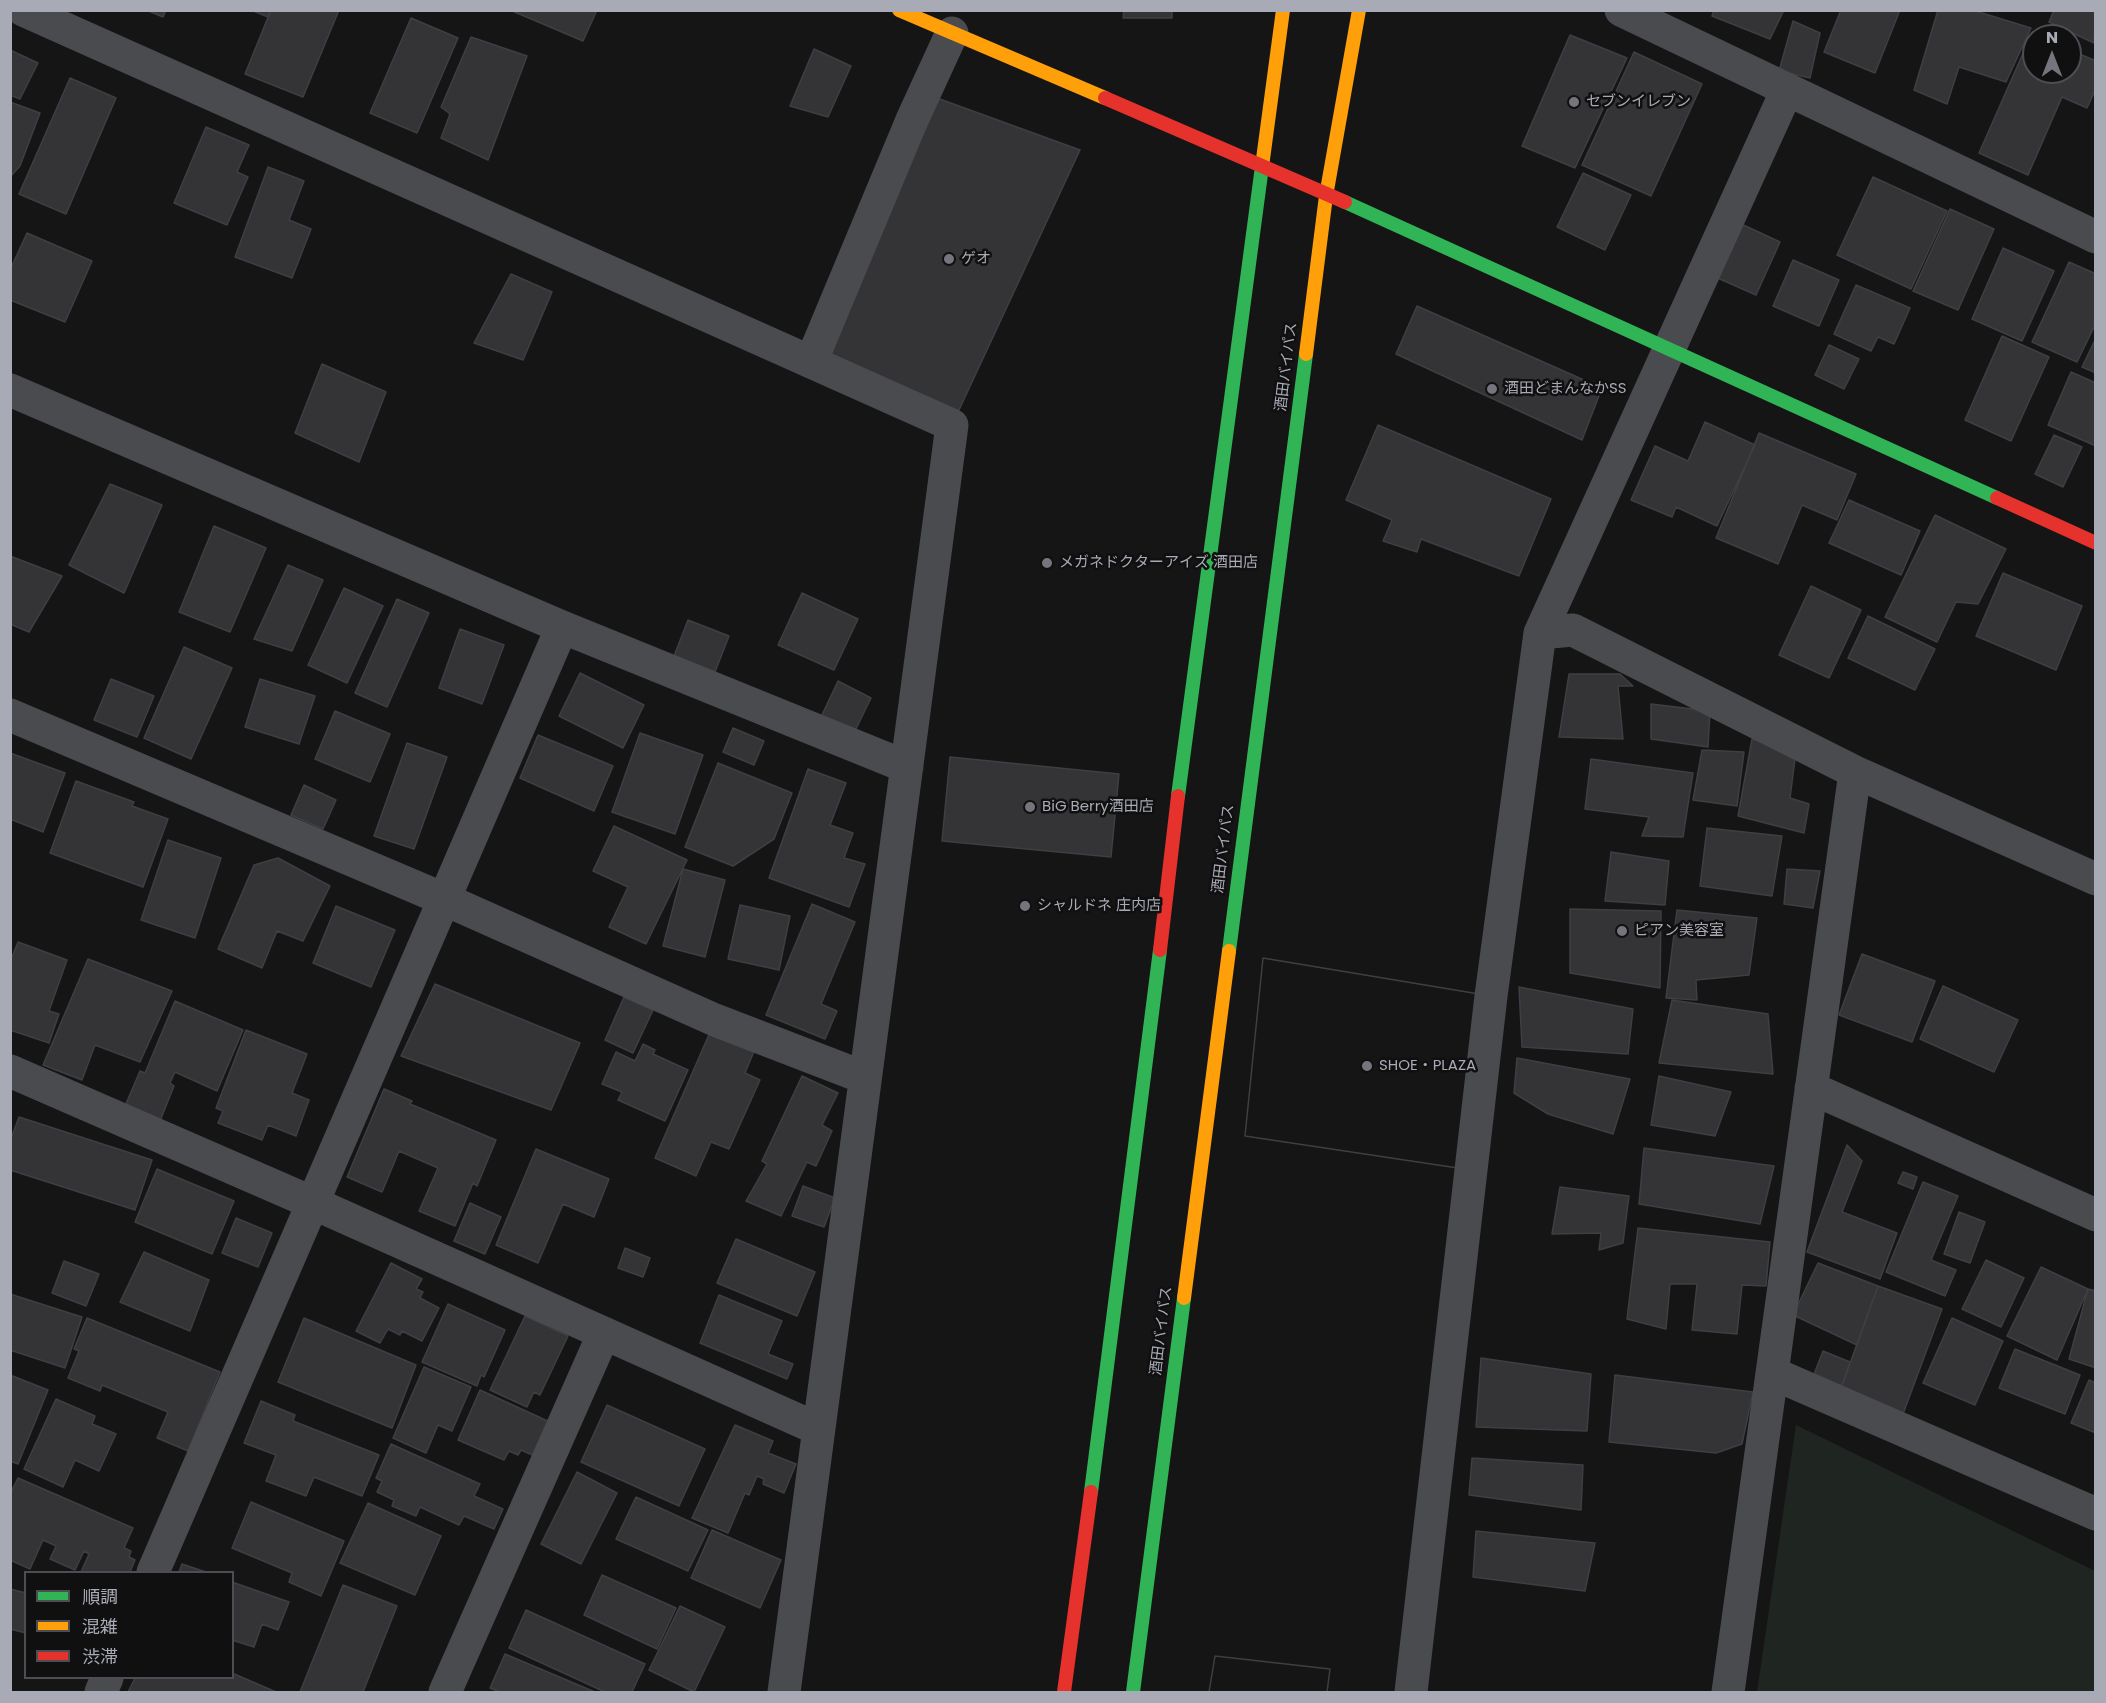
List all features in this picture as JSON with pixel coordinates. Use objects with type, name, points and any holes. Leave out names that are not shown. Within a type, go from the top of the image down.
[{"type":"main road","points":[[899,10],[1263,165],[1326,196],[2096,543]]},
{"type":"main road","points":[[1064,1692],[1140,1116],[1197,641],[1283,10]]},
{"type":"main road","name":"酒田バイパス","points":[[1133,1692],[1326,196],[1359,10]]},
{"type":"street","points":[[22,10],[951,425],[907,768],[863,1077],[842,1266],[784,1692]]},
{"type":"street","points":[[1621,10],[2096,237]]},
{"type":"street","points":[[811,362],[912,120],[951,33]]},
{"type":"street","points":[[1411,1692],[1491,996],[1540,633],[1787,90]]},
{"type":"street","points":[[10,390],[562,627],[907,768]]},
{"type":"street","points":[[153,1571],[446,900],[562,627]]},
{"type":"street","points":[[1540,633],[1573,630],[1855,772],[2096,879]]},
{"type":"street","points":[[10,714],[446,900],[715,1020],[863,1077]]},
{"type":"street","points":[[1728,1692],[1855,772]]},
{"type":"street","points":[[12,1075],[313,1203],[818,1429]]},
{"type":"street","points":[[1811,1088],[2096,1215]]},
{"type":"street","points":[[444,1692],[604,1333]]},
{"type":"street","points":[[1772,1373],[2096,1515]]},
{"type":"shaded area","points":[[1796,1425],[2095,1571],[2095,1692],[1757,1692]]},
{"type":"building","points":[[146,10],[166,10],[163,17]]},
{"type":"building","points":[[251,10],[270,10],[268,17]]},
{"type":"building","points":[[271,10],[339,10],[303,97],[245,74]]},
{"type":"building","points":[[510,10],[597,10],[583,41]]},
{"type":"building","points":[[1124,10],[1172,10],[1172,18],[1123,18]]},
{"type":"building","points":[[1714,10],[1784,10],[1770,39],[1712,16]]},
{"type":"building","points":[[1841,10],[1900,10],[1875,73],[1824,52]]},
{"type":"building","points":[[1938,10],[1972,10],[2022,25],[2022,47],[2006,82],[1959,67],[1947,104],[1914,90]]},
{"type":"building","points":[[2054,10],[2096,10],[2094,43],[2082,37],[2082,24],[2049,22]]},
{"type":"building","points":[[411,18],[458,38],[417,133],[370,113]]},
{"type":"building","points":[[1793,21],[1820,33],[1810,78],[1779,71]]},
{"type":"building","name":"セブンイレブン","points":[[1570,35],[1627,58],[1575,168],[1522,146]]},
{"type":"building","points":[[471,37],[527,56],[488,160],[441,138],[450,114],[441,107]]},
{"type":"building","points":[[814,49],[851,66],[828,117],[790,106]]},
{"type":"building","points":[[10,50],[38,63],[20,99],[10,95]]},
{"type":"building","points":[[1634,52],[1702,84],[1651,196],[1582,165]]},
{"type":"building","points":[[2082,55],[2096,61],[2096,88],[2087,108],[2062,97],[2028,175],[1979,153],[2022,56],[2022,84],[2082,84]]},
{"type":"building","points":[[70,78],[116,98],[66,214],[19,194]]},
{"type":"building","name":"ゲオ","points":[[937,98],[1080,150],[952,425],[821,367]]},
{"type":"building","points":[[10,102],[40,113],[20,166],[10,177]]},
{"type":"building","points":[[206,127],[249,145],[237,172],[248,177],[227,225],[174,203]]},
{"type":"building","points":[[268,167],[304,181],[289,220],[311,229],[292,278],[235,257]]},
{"type":"building","points":[[1583,173],[1631,195],[1605,250],[1557,227]]},
{"type":"building","points":[[1873,177],[1947,211],[1911,289],[1837,255]]},
{"type":"building","points":[[1950,209],[1994,229],[1958,310],[1913,291]]},
{"type":"building","points":[[1737,222],[1780,242],[1756,295],[1713,276]]},
{"type":"building","points":[[27,233],[92,261],[65,322],[10,300],[10,270]]},
{"type":"building","points":[[2003,248],[2054,271],[2022,341],[1972,319]]},
{"type":"building","points":[[1793,260],[1839,280],[1819,326],[1773,306]]},
{"type":"building","points":[[2069,262],[2096,274],[2096,323],[2077,362],[2032,342]]},
{"type":"building","points":[[511,274],[552,292],[523,360],[474,343]]},
{"type":"building","points":[[1856,285],[1910,308],[1894,344],[1878,337],[1871,351],[1834,334]]},
{"type":"building","points":[[1417,306],[1602,388],[1582,440],[1396,354]]},
{"type":"building","points":[[2002,336],[2049,357],[2011,441],[1965,420]]},
{"type":"building","points":[[2096,338],[2096,373],[2082,367]]},
{"type":"building","points":[[1829,345],[1859,359],[1844,389],[1815,375]]},
{"type":"building","points":[[322,364],[386,392],[359,462],[295,433]]},
{"type":"building","points":[[2071,372],[2096,383],[2096,446],[2048,425]]},
{"type":"building","points":[[1705,422],[1755,445],[1717,526],[1676,507],[1672,517],[1631,500],[1655,446],[1688,461]]},
{"type":"building","points":[[1378,425],[1551,499],[1519,576],[1421,539],[1417,552],[1383,541],[1392,520],[1346,500]]},
{"type":"building","points":[[1759,433],[1856,474],[1837,520],[1802,505],[1778,564],[1716,538]]},
{"type":"building","points":[[2054,435],[2082,447],[2063,487],[2035,474]]},
{"type":"building","points":[[110,484],[162,505],[124,593],[69,565]]},
{"type":"building","points":[[1849,500],[1920,531],[1901,575],[1829,543]]},
{"type":"building","points":[[1935,515],[2006,549],[1978,604],[1956,602],[1937,642],[1885,617]]},
{"type":"building","points":[[214,526],[266,548],[230,632],[179,612]]},
{"type":"building","points":[[10,556],[62,576],[29,632],[10,624]]},
{"type":"building","points":[[288,565],[323,580],[292,651],[254,639]]},
{"type":"building","points":[[2003,573],[2082,606],[2056,670],[1976,636]]},
{"type":"building","points":[[1811,586],[1861,610],[1829,678],[1779,655]]},
{"type":"building","points":[[344,588],[383,606],[347,683],[308,665]]},
{"type":"building","points":[[802,593],[858,619],[834,670],[778,645]]},
{"type":"building","points":[[397,599],[429,613],[387,707],[355,693]]},
{"type":"building","points":[[1868,616],[1935,649],[1915,690],[1848,658]]},
{"type":"building","points":[[688,620],[729,636],[715,672],[674,656]]},
{"type":"building","points":[[460,629],[504,645],[482,704],[439,688]]},
{"type":"building","points":[[184,647],[232,668],[191,759],[144,738]]},
{"type":"building","points":[[580,673],[644,705],[623,748],[559,716]]},
{"type":"building","points":[[1569,674],[1620,674],[1633,686],[1618,686],[1623,739],[1559,737]]},
{"type":"building","points":[[111,679],[154,696],[137,737],[94,720]]},
{"type":"building","points":[[260,679],[315,696],[299,744],[245,727]]},
{"type":"building","points":[[838,681],[871,698],[854,733],[821,717]]},
{"type":"building","points":[[1651,704],[1710,711],[1708,747],[1651,739]]},
{"type":"building","points":[[335,711],[390,734],[370,782],[315,759]]},
{"type":"building","points":[[733,728],[764,741],[754,765],[723,752]]},
{"type":"building","points":[[640,733],[703,755],[675,834],[612,812]]},
{"type":"building","points":[[538,735],[613,766],[594,811],[520,778]]},
{"type":"building","points":[[1752,739],[1796,751],[1790,798],[1809,804],[1804,833],[1738,816]]},
{"type":"building","points":[[407,743],[447,757],[414,849],[374,836]]},
{"type":"building","points":[[1702,750],[1744,752],[1737,806],[1693,800]]},
{"type":"building","points":[[10,753],[65,773],[43,832],[10,819]]},
{"type":"building","name":"BiG Berry酒田店","points":[[950,757],[1119,774],[1111,857],[942,841]]},
{"type":"building","points":[[1591,759],[1693,773],[1683,837],[1642,836],[1649,817],[1585,809]]},
{"type":"building","points":[[718,763],[792,793],[774,839],[733,866],[685,847]]},
{"type":"building","points":[[808,769],[846,783],[830,825],[853,833],[844,858],[865,864],[849,907],[769,878]]},
{"type":"building","points":[[76,781],[134,802],[132,806],[168,819],[143,887],[50,853]]},
{"type":"building","points":[[304,785],[336,800],[323,829],[291,815]]},
{"type":"building","points":[[614,826],[687,860],[646,944],[609,927],[628,887],[593,871]]},
{"type":"building","points":[[1707,828],[1782,836],[1772,896],[1700,886]]},
{"type":"building","points":[[168,840],[221,858],[195,938],[141,920]]},
{"type":"building","points":[[1611,852],[1669,861],[1665,905],[1605,901]]},
{"type":"building","points":[[278,858],[330,886],[303,941],[277,931],[262,968],[218,949],[254,865]]},
{"type":"building","points":[[683,869],[725,880],[705,957],[663,946]]},
{"type":"building","points":[[1787,869],[1820,871],[1813,908],[1784,904]]},
{"type":"building","points":[[812,904],[855,922],[821,1004],[837,1011],[825,1039],[766,1015]]},
{"type":"building","points":[[740,905],[790,916],[779,970],[728,959]]},
{"type":"building","points":[[336,906],[395,930],[371,987],[313,963]]},
{"type":"building","points":[[1570,909],[1661,911],[1660,988],[1570,973]]},
{"type":"building","points":[[1677,910],[1757,918],[1749,975],[1696,980],[1697,1000],[1666,998]]},
{"type":"building","points":[[18,942],[67,960],[49,1011],[59,1014],[49,1043],[10,1030],[10,962]]},
{"type":"building","points":[[1862,954],[1935,981],[1912,1042],[1839,1015]]},
{"type":"building","name":"SHOE・PLAZA","points":[[1263,958],[1491,996],[1471,1170],[1245,1136]]},
{"type":"building","name":"SHOE・PLAZA","points":[[1263,958],[1491,996],[1471,1170],[1245,1136]]},
{"type":"building","points":[[88,959],[172,991],[140,1062],[95,1045],[82,1080],[43,1065]]},
{"type":"building","points":[[435,984],[580,1043],[551,1110],[401,1056]]},
{"type":"building","points":[[1943,986],[2018,1020],[1994,1072],[1920,1039]]},
{"type":"building","points":[[1519,987],[1633,1009],[1628,1054],[1522,1047]]},
{"type":"building","points":[[624,997],[653,1010],[633,1053],[605,1040]]},
{"type":"building","points":[[1672,1000],[1768,1014],[1773,1074],[1659,1063]]},
{"type":"building","points":[[175,1001],[243,1030],[217,1091],[175,1072],[170,1083],[174,1086],[160,1121],[125,1106],[140,1071],[145,1073]]},
{"type":"building","points":[[246,1030],[307,1054],[292,1093],[309,1100],[296,1136],[268,1125],[262,1140],[218,1123],[223,1111],[216,1108]]},
{"type":"building","points":[[711,1030],[755,1049],[745,1073],[760,1080],[729,1149],[711,1142],[696,1176],[655,1158]]},
{"type":"building","points":[[643,1044],[655,1050],[653,1054],[688,1070],[665,1121],[618,1100],[622,1092],[602,1084],[616,1052],[635,1061]]},
{"type":"building","points":[[1517,1058],[1630,1079],[1613,1134],[1548,1114],[1514,1093]]},
{"type":"building","points":[[802,1076],[838,1093],[822,1125],[832,1131],[816,1166],[807,1162],[781,1216],[746,1201],[767,1164],[762,1161]]},
{"type":"building","points":[[1659,1076],[1731,1092],[1715,1136],[1651,1125]]},
{"type":"building","points":[[384,1089],[412,1101],[410,1104],[496,1140],[477,1186],[473,1183],[455,1226],[419,1211],[438,1168],[399,1151],[382,1192],[347,1177]]},
{"type":"building","points":[[19,1117],[152,1160],[135,1210],[10,1170],[10,1141]]},
{"type":"building","points":[[1847,1145],[1862,1161],[1842,1212],[1897,1233],[1880,1279],[1807,1252]]},
{"type":"building","points":[[1644,1148],[1774,1166],[1760,1224],[1639,1204]]},
{"type":"building","points":[[536,1149],[609,1179],[594,1217],[563,1204],[538,1263],[496,1245]]},
{"type":"building","points":[[157,1169],[234,1201],[212,1254],[135,1222]]},
{"type":"building","points":[[1903,1172],[1917,1177],[1913,1189],[1898,1183]]},
{"type":"building","points":[[1923,1182],[1958,1196],[1931,1260],[1956,1270],[1945,1296],[1886,1272]]},
{"type":"building","points":[[803,1186],[835,1198],[824,1227],[792,1216]]},
{"type":"building","points":[[1560,1187],[1629,1196],[1623,1243],[1599,1250],[1601,1233],[1552,1234]]},
{"type":"building","points":[[470,1203],[501,1217],[485,1254],[454,1241]]},
{"type":"building","points":[[1959,1212],[1985,1222],[1970,1263],[1944,1254]]},
{"type":"building","points":[[236,1218],[272,1233],[258,1267],[222,1253]]},
{"type":"building","points":[[1638,1228],[1770,1242],[1766,1286],[1742,1285],[1737,1334],[1692,1330],[1697,1284],[1670,1284],[1666,1329],[1627,1319]]},
{"type":"building","points":[[736,1239],[815,1272],[797,1316],[717,1283]]},
{"type":"building","points":[[625,1248],[650,1258],[643,1277],[618,1268]]},
{"type":"building","points":[[144,1252],[209,1280],[190,1331],[120,1302]]},
{"type":"building","points":[[1986,1260],[2024,1278],[2001,1327],[1962,1309]]},
{"type":"building","points":[[64,1261],[99,1274],[86,1306],[52,1293]]},
{"type":"building","points":[[391,1263],[422,1279],[416,1289],[423,1292],[420,1298],[439,1308],[422,1341],[402,1331],[400,1335],[388,1329],[380,1343],[356,1331]]},
{"type":"building","points":[[1818,1263],[1878,1286],[1857,1345],[1793,1315]]},
{"type":"building","points":[[2041,1267],[2088,1289],[2057,1360],[2007,1336]]},
{"type":"building","points":[[1878,1286],[1942,1309],[1903,1414],[1840,1391]]},
{"type":"building","points":[[2088,1289],[2096,1291],[2096,1368],[2069,1359]]},
{"type":"building","points":[[10,1294],[82,1317],[65,1368],[10,1350]]},
{"type":"building","points":[[719,1295],[782,1321],[768,1354],[793,1364],[787,1379],[700,1343]]},
{"type":"building","points":[[448,1304],[505,1330],[484,1377],[481,1375],[477,1386],[422,1362]]},
{"type":"building","points":[[525,1316],[568,1336],[540,1395],[534,1392],[527,1407],[490,1390]]},
{"type":"building","points":[[87,1318],[220,1372],[188,1451],[157,1438],[168,1412],[102,1385],[100,1391],[68,1378],[79,1351],[74,1349]]},
{"type":"building","points":[[304,1318],[416,1365],[392,1428],[278,1382]]},
{"type":"building","points":[[1952,1318],[2003,1341],[1975,1405],[1923,1383]]},
{"type":"building","points":[[2015,1349],[2080,1375],[2065,1414],[1999,1388]]},
{"type":"building","points":[[1823,1351],[1850,1362],[1840,1391],[1813,1377]]},
{"type":"building","points":[[1481,1358],[1591,1374],[1587,1431],[1476,1427]]},
{"type":"building","points":[[424,1367],[471,1387],[452,1431],[438,1425],[426,1453],[393,1438]]},
{"type":"building","points":[[10,1375],[48,1390],[18,1464],[10,1461]]},
{"type":"building","points":[[1615,1375],[1753,1392],[1742,1444],[1716,1453],[1609,1442]]},
{"type":"building","points":[[2089,1380],[2096,1383],[2096,1433],[2071,1423]]},
{"type":"building","points":[[480,1390],[552,1423],[537,1457],[521,1450],[518,1455],[509,1451],[504,1460],[458,1440]]},
{"type":"building","points":[[56,1399],[95,1416],[92,1424],[116,1434],[99,1471],[75,1460],[63,1487],[24,1469]]},
{"type":"building","points":[[261,1401],[295,1415],[293,1421],[379,1455],[362,1496],[314,1477],[306,1496],[266,1481],[276,1455],[244,1443]]},
{"type":"building","points":[[607,1405],[705,1449],[679,1506],[581,1462]]},
{"type":"building","points":[[735,1425],[773,1441],[768,1453],[796,1464],[784,1493],[763,1484],[764,1479],[757,1476],[749,1495],[745,1493],[728,1533],[692,1518]]},
{"type":"building","points":[[391,1444],[480,1484],[474,1496],[503,1509],[494,1529],[464,1516],[459,1525],[420,1507],[416,1516],[392,1506],[394,1500],[377,1492],[382,1481],[376,1478]]},
{"type":"building","points":[[1472,1458],[1583,1465],[1581,1510],[1469,1495]]},
{"type":"building","points":[[577,1472],[617,1493],[581,1564],[541,1544]]},
{"type":"building","points":[[18,1478],[133,1528],[124,1548],[131,1551],[129,1557],[135,1560],[130,1571],[81,1571],[89,1554],[84,1551],[75,1570],[50,1559],[56,1546],[43,1540],[30,1569],[10,1560],[10,1494]]},
{"type":"building","points":[[636,1497],[708,1530],[688,1571],[616,1539]]},
{"type":"building","points":[[251,1502],[344,1541],[321,1596],[289,1582],[292,1573],[232,1548]]},
{"type":"building","points":[[368,1503],[441,1536],[415,1595],[340,1563]]},
{"type":"building","points":[[712,1530],[781,1560],[760,1608],[691,1578]]},
{"type":"building","points":[[1476,1531],[1595,1543],[1585,1591],[1473,1577]]},
{"type":"building","points":[[182,1564],[203,1571],[179,1571]]},
{"type":"building","points":[[602,1575],[676,1608],[657,1649],[584,1615]]},
{"type":"building","points":[[234,1583],[289,1602],[278,1630],[262,1624],[254,1647],[234,1641]]},
{"type":"building","points":[[343,1585],[397,1606],[363,1692],[300,1692]]},
{"type":"building","points":[[10,1589],[24,1592],[24,1632],[10,1629]]},
{"type":"building","points":[[680,1606],[725,1627],[694,1692],[649,1670]]},
{"type":"building","points":[[526,1610],[645,1664],[632,1692],[605,1692],[509,1648]]},
{"type":"building","points":[[505,1654],[595,1692],[500,1692],[490,1688]]},
{"type":"building","points":[[1215,1656],[1330,1669],[1327,1692],[1209,1692]]},
{"type":"building","points":[[1215,1656],[1330,1669],[1327,1692],[1209,1692]]},
{"type":"building","points":[[234,1674],[276,1692],[128,1692],[134,1679],[234,1679]]},
{"type":"traffic: fast","points":[[1178,796],[1263,159]]},
{"type":"traffic: fast","points":[[1345,202],[1997,498]]},
{"type":"traffic: fast","points":[[1229,951],[1306,354]]},
{"type":"traffic: fast","points":[[1091,1492],[1160,950]]},
{"type":"traffic: fast","points":[[1133,1692],[1184,1298]]},
{"type":"traffic: slow","points":[[899,10],[1105,98]]},
{"type":"traffic: slow","points":[[1263,159],[1283,10]]},
{"type":"traffic: slow","points":[[1306,354],[1326,196],[1359,10]]},
{"type":"traffic: slow","points":[[1184,1298],[1229,951]]},
{"type":"traffic: jam","points":[[1105,98],[1345,202]]},
{"type":"traffic: jam","points":[[1997,498],[2096,543]]},
{"type":"traffic: jam","points":[[1160,950],[1178,796]]},
{"type":"traffic: jam","points":[[1064,1692],[1091,1492]]},
{"type":"place","name":"セブンイレブン","points":[[1574,102]]},
{"type":"place","name":"ゲオ","points":[[949,259]]},
{"type":"place","name":"酒田どまんなかSS","points":[[1492,389]]},
{"type":"place","name":"メガネドクターアイズ 酒田店","points":[[1047,563]]},
{"type":"place","name":"BiG Berry酒田店","points":[[1030,807]]},
{"type":"place","name":"シャルドネ 庄内店","points":[[1025,906]]},
{"type":"place","name":"ピアン美容室","points":[[1622,931]]},
{"type":"place","name":"SHOE・PLAZA","points":[[1367,1066]]}]
